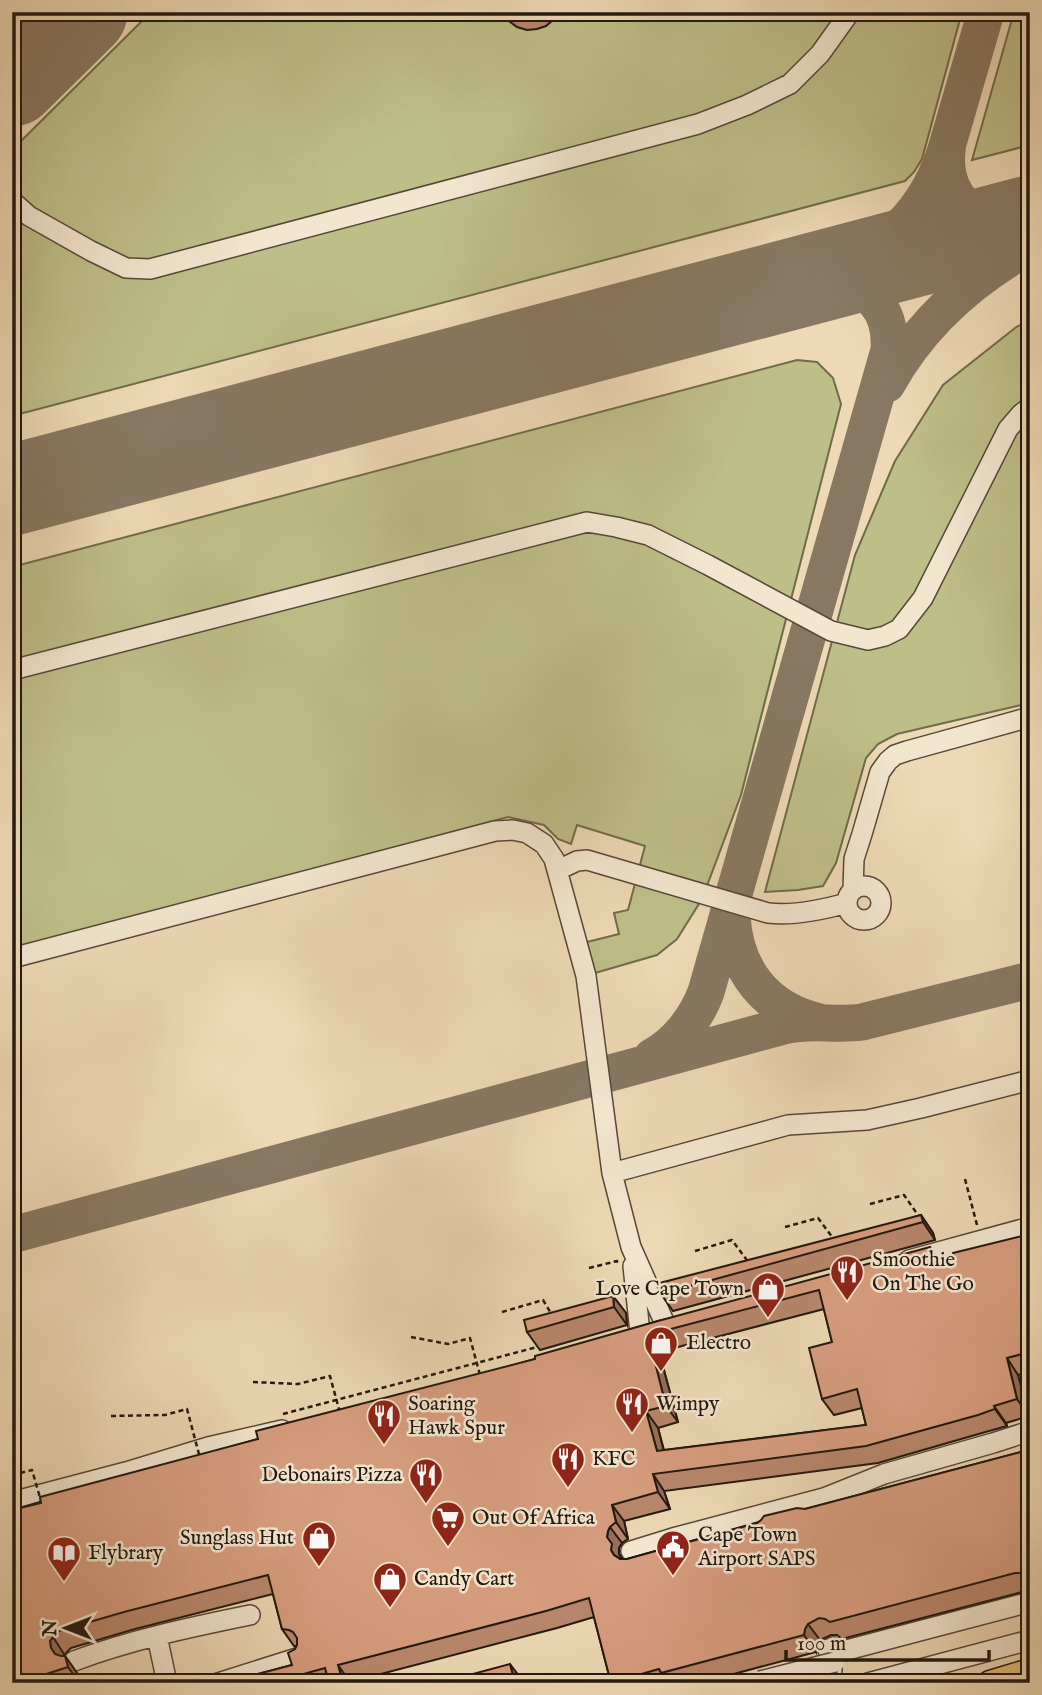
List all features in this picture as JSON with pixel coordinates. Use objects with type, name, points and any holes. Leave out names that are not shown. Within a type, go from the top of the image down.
[{"type":"main road","points":[[990,1683],[1030,1671]]},
{"type":"street","points":[[12,201],[29,216],[91,251],[126,268],[150,269],[698,124],[747,105],[790,84],[820,54],[850,12]]},
{"type":"street","points":[[12,670],[587,522],[648,535],[831,631],[869,640],[885,636],[899,629],[923,598],[1008,429],[1030,407]]},
{"type":"street","points":[[558,870],[577,861],[587,860],[761,911],[782,914],[829,908],[856,893],[854,859],[880,772],[888,761],[895,755],[946,739],[1030,717]]},
{"type":"street","points":[[12,958],[504,830],[522,831],[539,839],[550,851],[558,870],[586,976],[611,1173],[631,1247],[634,1335],[673,1324],[631,1247]]},
{"type":"street","points":[[611,1173],[788,1125],[867,1120],[1030,1080]]},
{"type":"street","points":[[892,1264],[1030,1227]]},
{"type":"street","points":[[12,1502],[197,1450],[303,1424]]},
{"type":"street","points":[[873,1498],[633,1558],[673,1538],[824,1498],[884,1474],[1030,1431]]},
{"type":"street","points":[[802,1683],[830,1674],[830,1648],[843,1651],[1030,1602]]},
{"type":"street","points":[[758,1682],[1030,1611]]},
{"type":"street","points":[[74,1661],[103,1650],[250,1615]]},
{"type":"street","points":[[157,1636],[167,1683]]},
{"type":"street","points":[[868,1683],[1030,1640]]},
{"type":"street","points":[[130,1643],[161,1659]]},
{"type":"street","points":[[218,1683],[299,1664],[252,1683]]},
{"type":"path","points":[[965,1178],[977,1225]]},
{"type":"path","points":[[870,1204],[904,1195],[924,1224]]},
{"type":"path","points":[[785,1227],[818,1218],[838,1246]]},
{"type":"path","points":[[695,1251],[732,1240],[753,1269]]},
{"type":"path","points":[[589,1268],[617,1261],[618,1275]]},
{"type":"path","points":[[502,1312],[543,1300],[555,1321]]},
{"type":"path","points":[[411,1337],[448,1344],[470,1338],[481,1378]]},
{"type":"path","points":[[280,1414],[541,1346]]},
{"type":"path","points":[[253,1382],[299,1384],[330,1376],[341,1415]]},
{"type":"path","points":[[111,1416],[165,1415],[187,1409],[201,1460]]},
{"type":"path","points":[[191,1438],[204,1435]]},
{"type":"path","points":[[12,1475],[32,1470],[43,1508]]},
{"type":"path","points":[[25,1482],[38,1478]]},
{"type":"green space","points":[[151,12],[962,12],[922,159],[905,181],[12,416],[12,150]]},
{"type":"green space","points":[[1014,12],[1030,12],[1030,145],[972,160]]},
{"type":"green space","points":[[1030,319],[1030,703],[897,734],[878,744],[866,758],[836,863],[823,886],[765,892],[855,555],[895,461],[943,385]]},
{"type":"green space","points":[[797,360],[817,362],[833,378],[841,404],[741,795],[702,899],[677,939],[657,955],[595,973],[587,942],[619,934],[614,913],[628,910],[645,846],[577,825],[571,844],[558,839],[544,825],[508,817],[12,950],[12,567]]},
{"type":"building","points":[[505,12],[539,12],[518,18]]},
{"type":"building","points":[[921,1215],[923,1222],[661,1294],[656,1284]]},
{"type":"building","points":[[1030,1234],[1030,1247],[1021,1249],[1029,1281],[1025,1282],[1030,1298],[1030,1352],[1007,1358],[1017,1399],[994,1406],[995,1409],[978,1415],[866,1446],[653,1474],[658,1492],[612,1505],[616,1522],[610,1527],[607,1537],[612,1544],[614,1555],[627,1559],[757,1523],[764,1516],[797,1508],[805,1509],[1030,1448],[1030,1576],[1015,1573],[830,1622],[819,1618],[808,1624],[804,1635],[661,1673],[659,1669],[624,1679],[625,1683],[611,1683],[589,1598],[338,1665],[343,1683],[329,1683],[325,1668],[293,1677],[294,1683],[224,1683],[292,1665],[288,1653],[295,1649],[297,1638],[293,1632],[282,1629],[268,1575],[59,1631],[50,1641],[51,1648],[55,1654],[65,1656],[68,1667],[13,1681],[12,1670],[17,1667],[19,1657],[12,1649],[12,1510],[41,1503],[40,1497],[258,1439],[256,1431],[535,1359],[535,1356],[658,1321],[930,1247],[934,1264],[955,1259],[953,1253]],"holes":[[[819,1290],[832,1342],[809,1348],[822,1399],[857,1389],[866,1425],[657,1451],[646,1411],[666,1406],[648,1335]]]},
{"type":"building","points":[[613,1296],[614,1307],[527,1332],[524,1320]]},
{"type":"building","points":[[510,1664],[515,1683],[443,1682]]},
{"type":"building","points":[[550,1674],[553,1683],[515,1683]]},
{"type":"taxiway","points":[[948,143],[986,12]]},
{"type":"taxiway","points":[[812,277],[860,258],[899,229],[928,190],[940,168],[948,143],[949,179],[965,206],[978,215],[993,220],[1011,222],[1030,219]]},
{"type":"taxiway","points":[[887,384],[915,342],[949,305],[987,273],[1030,246]]},
{"type":"taxiway","points":[[652,1057],[670,1045],[685,1029],[706,992],[889,350],[888,326],[884,314],[864,291],[850,284],[819,280],[755,294]]},
{"type":"taxiway","points":[[732,914],[739,952],[756,984],[783,1008],[820,1022]]},
{"type":"taxiway","points":[[12,1235],[784,1026],[862,1022],[1030,980]]},
{"type":"runway","points":[[12,81],[82,12]]},
{"type":"runway","points":[[12,490],[1030,221]]},
{"type":"place","name":"Smoothie On The Go","points":[[847,1302]]},
{"type":"place","name":"Love Cape Town","points":[[768,1319]]},
{"type":"place","name":"Electro","points":[[661,1373]]},
{"type":"place","name":"Wimpy","points":[[632,1434]]},
{"type":"place","name":"Soaring Hawk Spur","points":[[384,1446]]},
{"type":"place","name":"KFC","points":[[568,1489]]},
{"type":"place","name":"Debonairs Pizza","points":[[426,1505]]},
{"type":"place","name":"Out Of Africa","points":[[448,1548]]},
{"type":"place","name":"Sunglass Hut","points":[[319,1568]]},
{"type":"place","name":"Cape Town Airport SAPS","points":[[673,1577]]},
{"type":"place","name":"Flybrary","points":[[64,1583]]},
{"type":"place","name":"Candy Cart","points":[[390,1609]]}]
